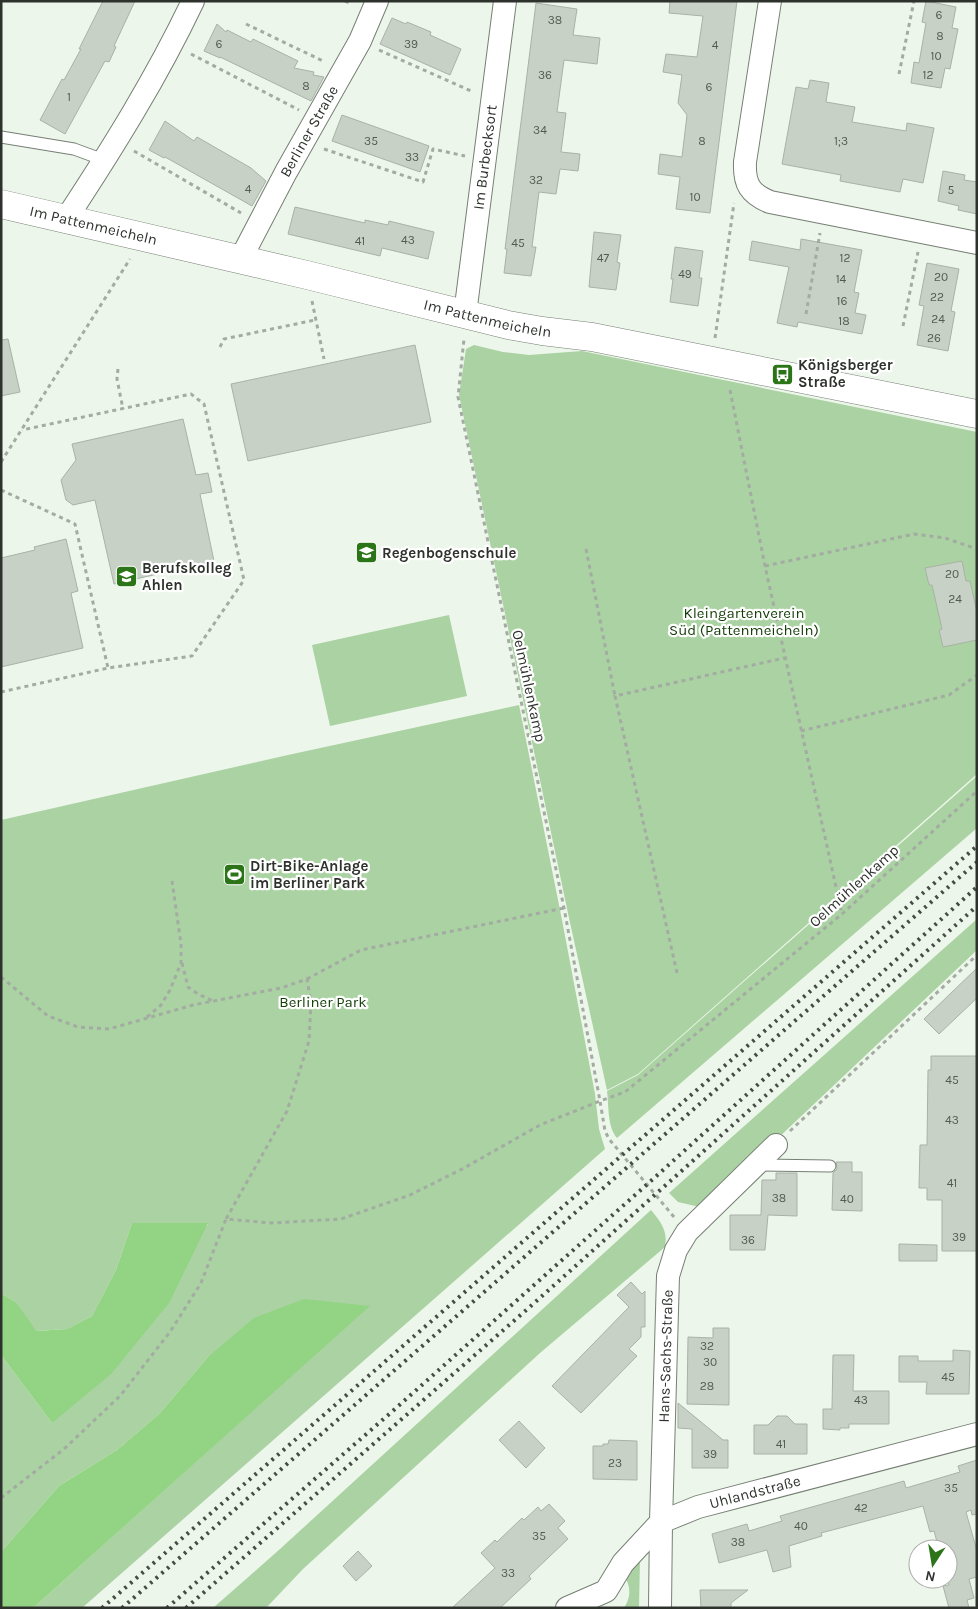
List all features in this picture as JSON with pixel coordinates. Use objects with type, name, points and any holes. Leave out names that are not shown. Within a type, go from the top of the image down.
[{"type":"street","points":[[66,219],[104,160],[172,44],[193,1]]},
{"type":"street","name":"Berliner Straße","points":[[240,260],[360,42],[377,1]]},
{"type":"street","name":"Im Burbecksort","points":[[465,314],[505,1]]},
{"type":"street","points":[[770,1],[745,162],[747,182],[751,190],[760,198],[770,202],[977,243]]},
{"type":"street","name":"Im Pattenmeicheln","points":[[1,204],[307,275],[508,325],[592,337],[977,414]]},
{"type":"street","name":"Hans-Sachs-Straße","points":[[660,1608],[668,1276],[676,1250],[687,1232],[776,1145]]},
{"type":"street","name":"Uhlandstraße","points":[[567,1608],[606,1591],[623,1564],[661,1522],[698,1507],[977,1434]]},
{"type":"lane","points":[[1,137],[74,149],[104,160]]},
{"type":"lane","points":[[756,1165],[830,1166]]},
{"type":"path","points":[[899,74],[914,1]]},
{"type":"path","points":[[246,24],[344,71]]},
{"type":"path","points":[[360,42],[492,100]]},
{"type":"path","points":[[172,44],[317,119]]},
{"type":"path","points":[[116,140],[259,223]]},
{"type":"path","points":[[304,143],[423,182],[433,149],[484,159]]},
{"type":"path","points":[[747,182],[735,198],[722,362],[729,378],[730,392],[784,658],[842,914]]},
{"type":"path","points":[[806,314],[824,213]]},
{"type":"path","points":[[903,326],[922,232]]},
{"type":"path","points":[[1,462],[143,237]]},
{"type":"path","points":[[307,275],[324,359]]},
{"type":"path","points":[[220,346],[224,339],[315,320]]},
{"type":"path","name":"Oelmühlenkamp","points":[[471,340],[464,338],[458,397],[564,908],[605,1131],[609,1140],[687,1232]]},
{"type":"path","points":[[118,369],[116,379],[123,408]]},
{"type":"path","points":[[1,692],[108,668],[192,656],[244,580],[204,404],[191,394],[22,430]]},
{"type":"path","points":[[1,490],[74,524],[108,668]]},
{"type":"path","points":[[765,566],[914,534],[944,538],[977,549]]},
{"type":"path","points":[[586,549],[615,696],[676,973]]},
{"type":"path","points":[[615,696],[784,658]]},
{"type":"path","points":[[802,731],[949,695],[977,675]]},
{"type":"path","name":"Oelmühlenkamp","points":[[600,1101],[625,1092],[842,914],[977,791]]},
{"type":"path","points":[[172,881],[181,944],[181,963],[188,987],[214,1001]]},
{"type":"path","points":[[1,977],[48,1016],[78,1027],[109,1029],[193,1005],[281,988],[306,979],[361,950],[564,908]]},
{"type":"path","points":[[776,1145],[977,955]]},
{"type":"path","points":[[145,1018],[160,1005],[170,990],[181,963]]},
{"type":"path","points":[[1,1498],[64,1449],[120,1396],[170,1332],[201,1283],[226,1219],[287,1111],[309,1040],[311,1003],[306,979]]},
{"type":"path","points":[[226,1219],[271,1223],[341,1218],[410,1195],[464,1168],[540,1125],[600,1101]]},
{"type":"green space","name":"Kleingartenverein Süd (Pattenmeicheln)","points":[[474,345],[503,352],[529,355],[582,351],[977,432],[977,774],[638,1074],[607,1090],[459,395],[466,349]]},
{"type":"green space","points":[[449,615],[467,696],[330,726],[312,645]]},
{"type":"green space","name":"Berliner Park","points":[[519,705],[595,1094],[599,1129],[605,1149],[82,1608],[33,1608],[369,1306],[208,1357],[159,1414],[117,1450],[59,1486],[1,1552],[1,1355],[52,1423],[208,1224],[132,1223],[116,1270],[92,1316],[67,1329],[35,1331],[17,1303],[1,1293],[1,820]]},
{"type":"green space","points":[[977,776],[977,828],[617,1138],[610,1122],[607,1091],[638,1075]]},
{"type":"green space","points":[[977,919],[977,950],[704,1208],[678,1202],[669,1193]]},
{"type":"green space","points":[[651,1210],[663,1227],[666,1241],[665,1247],[540,1353],[303,1569],[266,1608],[213,1608],[280,1549]]},
{"type":"green space","points":[[640,1559],[639,1608],[624,1608],[629,1592],[625,1577]]},
{"type":"shaded area","points":[[132,1223],[208,1223],[169,1303],[111,1374],[52,1423],[1,1355],[1,1293],[17,1303],[36,1331],[67,1329],[92,1316],[116,1270]]},
{"type":"shaded area","points":[[304,1299],[370,1306],[33,1608],[1,1608],[1,1552],[59,1486],[117,1450],[159,1414],[208,1357],[254,1318]]},
{"type":"building","points":[[103,1],[135,1],[114,46],[116,47],[109,62],[105,61],[65,134],[40,120],[81,49],[79,49]]},
{"type":"building","points":[[670,1],[737,1],[710,213],[676,209],[680,177],[658,174],[660,154],[682,157],[687,115],[678,103],[682,75],[663,72],[666,54],[697,57],[703,16],[669,13]]},
{"type":"building","points":[[926,1],[956,7],[952,28],[958,29],[950,69],[945,68],[941,88],[911,83],[914,62],[919,63],[926,23],[922,22]]},
{"type":"building","points":[[536,3],[577,9],[573,35],[600,38],[597,64],[564,60],[557,112],[566,113],[561,152],[580,154],[578,171],[560,169],[556,194],[539,192],[532,247],[536,247],[531,276],[504,273],[507,249],[505,249]]},
{"type":"building","points":[[392,18],[431,32],[430,35],[461,49],[450,75],[380,44]]},
{"type":"building","points":[[217,24],[226,32],[227,30],[251,42],[253,39],[298,61],[294,68],[314,72],[313,75],[324,77],[311,101],[204,51]]},
{"type":"building","points":[[810,80],[829,83],[826,102],[855,107],[852,122],[906,131],[907,123],[934,128],[923,183],[903,179],[900,192],[840,181],[841,175],[782,164],[796,87],[808,89]]},
{"type":"building","points":[[342,115],[429,146],[420,172],[332,141]]},
{"type":"building","points":[[165,121],[194,141],[197,137],[251,168],[266,181],[252,206],[149,150]]},
{"type":"building","points":[[943,171],[965,175],[964,180],[977,182],[977,214],[958,210],[959,206],[938,201]]},
{"type":"building","points":[[295,207],[365,223],[365,220],[388,225],[389,221],[434,232],[428,259],[382,248],[380,256],[288,234]]},
{"type":"building","points":[[594,232],[621,235],[617,262],[620,263],[616,290],[589,287]]},
{"type":"building","points":[[801,239],[862,250],[854,292],[859,293],[855,313],[866,315],[862,334],[798,322],[797,327],[777,323],[789,267],[749,260],[752,241],[800,250]]},
{"type":"building","points":[[675,247],[703,251],[699,278],[702,278],[698,306],[670,302]]},
{"type":"building","points":[[927,263],[959,269],[951,311],[955,312],[948,351],[917,345],[924,306],[919,305]]},
{"type":"building","points":[[8,339],[20,392],[1,396],[1,340]]},
{"type":"building","points":[[415,345],[431,422],[248,461],[231,384]]},
{"type":"building","points":[[183,419],[196,475],[208,473],[212,492],[200,494],[214,561],[114,584],[95,500],[73,505],[66,500],[61,480],[76,460],[72,444]]},
{"type":"building","points":[[66,539],[78,591],[71,593],[83,648],[1,667],[1,558],[35,550],[34,547]]},
{"type":"building","points":[[962,561],[966,581],[970,581],[977,612],[977,640],[943,647],[939,630],[942,629],[932,585],[929,585],[925,568]]},
{"type":"building","points":[[977,968],[977,998],[939,1034],[924,1019]]},
{"type":"building","points":[[931,1056],[977,1056],[977,1251],[942,1251],[942,1200],[927,1200],[927,1188],[919,1188],[920,1145],[927,1145],[928,1070],[931,1070]]},
{"type":"building","points":[[836,1162],[852,1162],[852,1172],[862,1172],[862,1211],[832,1210],[833,1173],[837,1169]]},
{"type":"building","points":[[776,1173],[797,1173],[797,1216],[768,1215],[765,1250],[730,1250],[730,1215],[761,1215],[762,1180],[776,1180]]},
{"type":"building","points":[[899,1244],[937,1245],[937,1261],[899,1261]]},
{"type":"building","points":[[631,1282],[642,1294],[645,1291],[645,1327],[641,1327],[641,1337],[629,1349],[637,1356],[581,1413],[552,1386],[629,1307],[617,1295]]},
{"type":"building","points":[[713,1328],[729,1328],[729,1405],[687,1404],[688,1337],[713,1338]]},
{"type":"building","points":[[953,1350],[970,1351],[969,1394],[926,1394],[927,1382],[899,1382],[899,1356],[918,1356],[918,1361],[953,1361]]},
{"type":"building","points":[[833,1355],[854,1355],[853,1391],[889,1391],[889,1424],[849,1424],[849,1428],[840,1428],[840,1430],[823,1429],[823,1409],[832,1409]]},
{"type":"building","points":[[678,1403],[723,1440],[728,1440],[728,1468],[692,1468],[692,1429],[678,1428]]},
{"type":"building","points":[[777,1416],[787,1416],[795,1424],[807,1424],[807,1454],[754,1454],[754,1425],[768,1425]]},
{"type":"building","points":[[519,1421],[545,1448],[526,1468],[499,1440]]},
{"type":"building","points":[[609,1440],[637,1441],[637,1480],[593,1479],[593,1446],[603,1446],[603,1444],[608,1444]]},
{"type":"building","points":[[977,1460],[977,1514],[972,1515],[971,1510],[966,1512],[977,1551],[977,1577],[969,1579],[974,1598],[967,1600],[969,1608],[949,1608],[944,1589],[958,1589],[958,1539],[936,1539],[934,1531],[930,1532],[923,1506],[821,1533],[822,1536],[789,1546],[791,1567],[773,1572],[767,1550],[719,1563],[712,1534],[747,1524],[749,1531],[782,1521],[780,1516],[904,1481],[906,1488],[960,1472],[958,1466]]},
{"type":"building","points":[[549,1504],[565,1521],[558,1528],[568,1539],[529,1576],[531,1579],[500,1608],[452,1608],[495,1568],[481,1553],[495,1540],[497,1542],[522,1518],[524,1520],[538,1507],[541,1511]]},
{"type":"building","points":[[358,1551],[372,1566],[356,1581],[343,1566]]},
{"type":"building","points":[[700,1590],[748,1590],[731,1603],[731,1608],[701,1608]]},
{"type":"railway","points":[[102,1608],[977,846]]},
{"type":"railway","points":[[122,1608],[977,862]]},
{"type":"railway","points":[[167,1608],[395,1409],[977,887]]},
{"type":"railway","points":[[186,1608],[532,1305],[977,906]]},
{"type":"place","name":"Königsberger Straße","points":[[782,374]]},
{"type":"place","name":"Regenbogenschule","points":[[366,553]]},
{"type":"place","name":"Berufskolleg Ahlen","points":[[126,577]]},
{"type":"place","name":"Dirt-Bike-Anlage im Berliner Park","points":[[234,875]]}]
